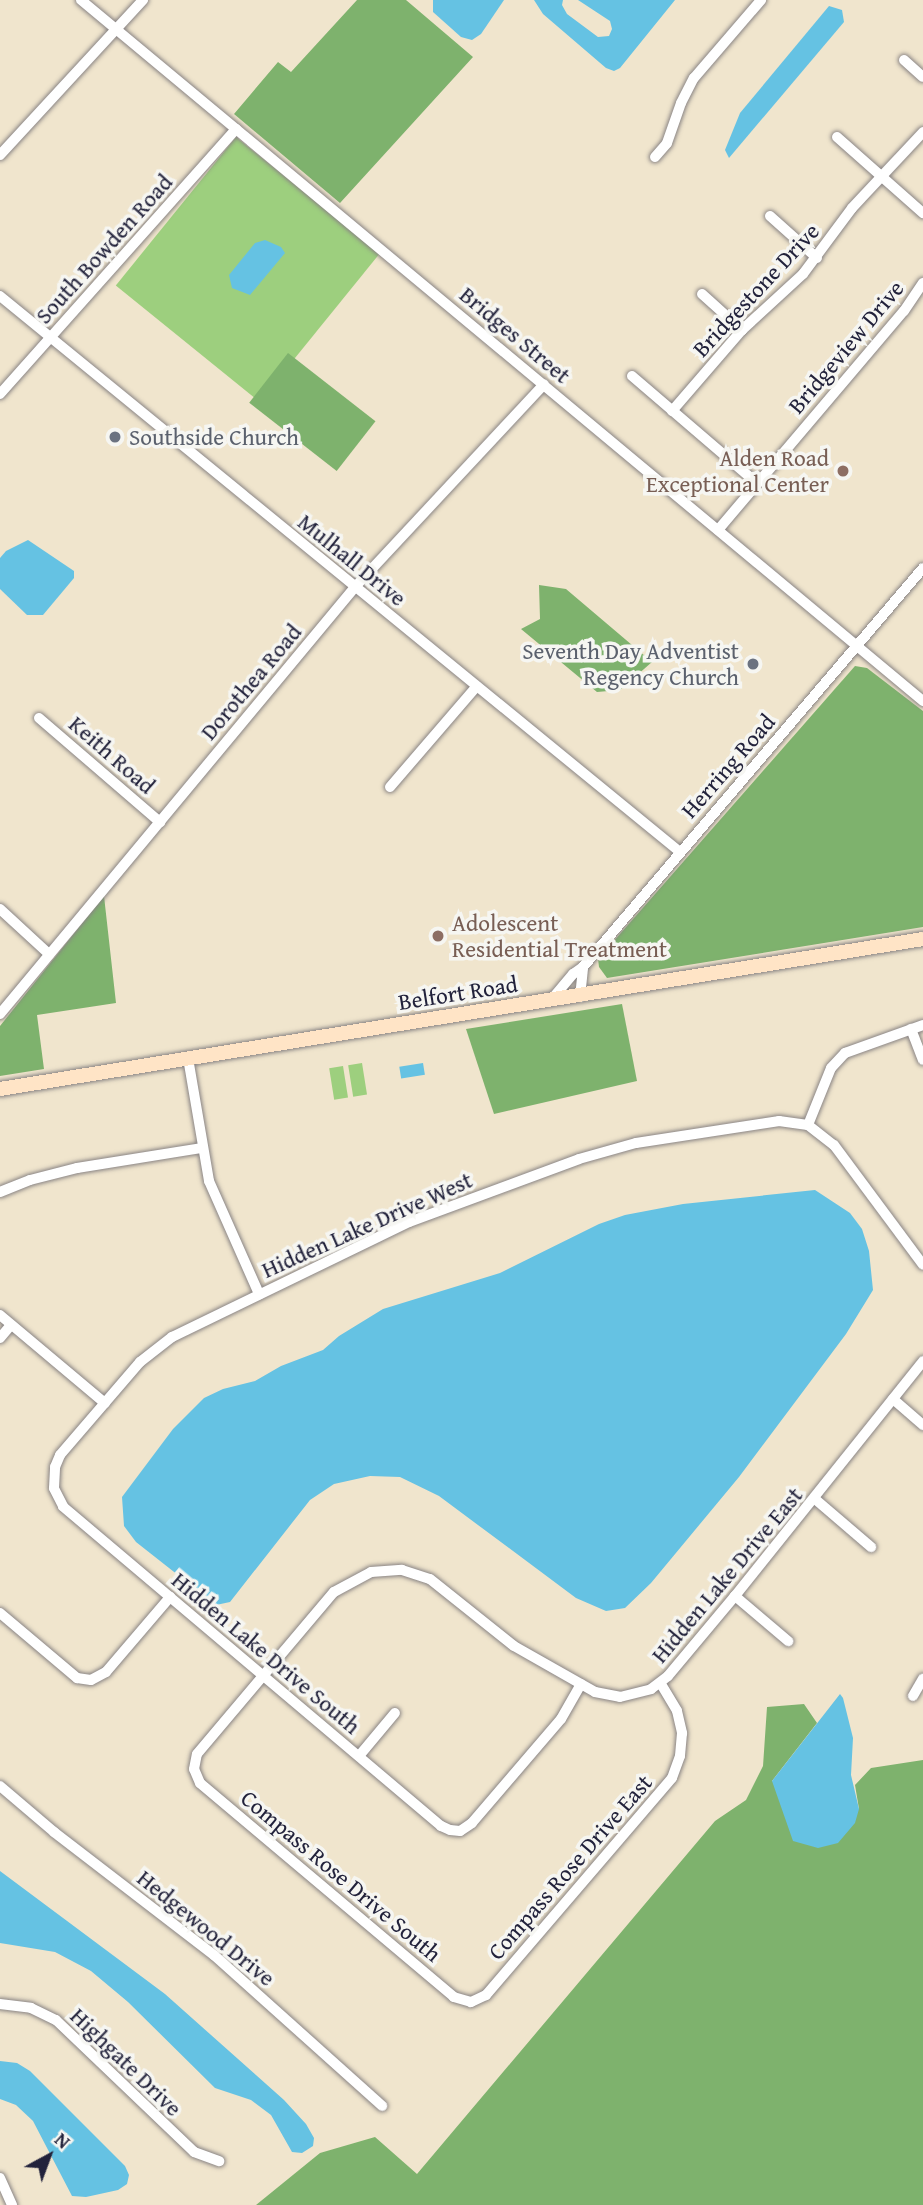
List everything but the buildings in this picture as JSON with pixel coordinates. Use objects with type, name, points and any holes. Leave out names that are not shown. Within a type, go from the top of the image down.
[{"type":"street","name":"Bridges Street","points":[[81,0],[923,701]]},
{"type":"street","points":[[0,155],[143,0]]},
{"type":"street","points":[[655,157],[667,143],[681,103],[694,78],[761,0]]},
{"type":"street","points":[[904,60],[923,77]]},
{"type":"street","name":"South Bowden Road","points":[[0,394],[236,129]]},
{"type":"street","name":"Bridgestone Drive","points":[[671,411],[742,330],[773,305],[817,258],[852,208],[923,132]]},
{"type":"street","points":[[837,137],[923,213]]},
{"type":"street","points":[[770,216],[817,258]]},
{"type":"street","name":"Bridgeview Drive","points":[[718,530],[904,311],[923,283]]},
{"type":"street","points":[[702,294],[742,330]]},
{"type":"street","name":"Mulhall Drive","points":[[0,296],[680,852]]},
{"type":"street","points":[[632,376],[757,483]]},
{"type":"street","name":"Dorothea Road","points":[[2,1008],[355,587],[544,384]]},
{"type":"street","name":"Herring Road","points":[[550,1002],[573,974],[583,967],[923,568]]},
{"type":"street","points":[[390,787],[477,686]]},
{"type":"street","name":"Keith Road","points":[[39,718],[160,822]]},
{"type":"street","points":[[0,909],[49,954]]},
{"type":"street","name":"Belfort Road","points":[[0,1089],[550,1002],[923,939]]},
{"type":"street","points":[[580,997],[583,967]]},
{"type":"street","points":[[923,1025],[852,1048],[838,1059],[808,1125],[834,1144],[923,1265]]},
{"type":"street","points":[[911,1029],[923,1060]]},
{"type":"street","points":[[188,1058],[202,1148],[214,1198],[259,1294]]},
{"type":"street","name":"Hidden Lake Drive West","points":[[53,1479],[60,1455],[140,1362],[162,1343],[409,1222],[600,1153],[675,1136],[779,1121],[808,1125]]},
{"type":"street","points":[[0,1192],[30,1180],[77,1168],[202,1148]]},
{"type":"street","points":[[0,1315],[105,1403]]},
{"type":"street","points":[[0,1338],[11,1325]]},
{"type":"street","name":"Hidden Lake Drive East","points":[[197,1754],[344,1584],[371,1572],[402,1570],[430,1579],[514,1646],[581,1684],[620,1697],[641,1694],[661,1684],[815,1499],[923,1361]]},
{"type":"street","points":[[893,1399],[923,1425]]},
{"type":"street","name":"Hidden Lake Drive South","points":[[53,1479],[56,1496],[63,1506],[441,1826],[460,1831],[472,1823],[561,1719],[581,1684]]},
{"type":"street","points":[[815,1499],[871,1546]]},
{"type":"street","points":[[735,1596],[788,1641]]},
{"type":"street","points":[[0,1613],[77,1678],[92,1680],[106,1672],[170,1597]]},
{"type":"street","points":[[913,1696],[923,1679]]},
{"type":"street","name":"Compass Rose Drive East","points":[[486,1995],[672,1778],[680,1756],[682,1732],[677,1711],[661,1684]]},
{"type":"street","points":[[359,1756],[395,1713]]},
{"type":"street","name":"Compass Rose Drive South","points":[[197,1754],[194,1769],[200,1783],[454,1997],[471,2002],[486,1995]]},
{"type":"street","name":"Hedgewood Drive","points":[[0,1786],[54,1832],[214,1955],[382,2106]]},
{"type":"street","name":"Highgate Drive","points":[[0,2004],[31,2008],[56,2020],[194,2152],[219,2161]]},
{"type":"street","points":[[0,2178],[12,2205]]},
{"type":"green space","points":[[357,0],[406,0],[473,57],[340,203],[234,114],[278,62],[291,72]]},
{"type":"green space","points":[[236,137],[380,253],[260,402],[116,285]]},
{"type":"green space","points":[[288,353],[375,421],[337,471],[249,403]]},
{"type":"green space","points":[[539,585],[566,589],[652,662],[620,690],[597,692],[521,629],[540,619]]},
{"type":"green space","points":[[855,666],[867,668],[923,711],[923,927],[607,978],[599,967],[598,959]]},
{"type":"green space","points":[[104,896],[116,1003],[37,1015],[44,1069],[0,1076],[0,1026]]},
{"type":"green space","points":[[622,1004],[637,1081],[494,1114],[466,1029]]},
{"type":"green space","points":[[362,1063],[367,1095],[353,1097],[348,1065]]},
{"type":"green space","points":[[343,1066],[348,1098],[334,1100],[329,1068]]},
{"type":"green space","points":[[804,1704],[817,1723],[772,1781],[859,1809],[855,1785],[871,1768],[923,1760],[923,2205],[256,2205],[320,2153],[375,2137],[417,2174],[715,1821],[746,1800],[763,1766],[767,1707]]},
{"type":"water","points":[[433,0],[504,0],[481,34],[472,40],[461,37],[433,12]]},
{"type":"water","points":[[534,0],[563,0],[562,5],[567,14],[598,37],[609,36],[612,29],[610,21],[578,0],[675,0],[620,68],[614,71],[606,68],[543,14]]},
{"type":"water","points":[[829,6],[842,10],[844,22],[729,158],[725,150],[740,113]]},
{"type":"water","points":[[265,240],[281,247],[285,253],[250,295],[232,288],[229,275],[255,243]]},
{"type":"water","points":[[28,540],[74,571],[74,578],[43,615],[27,615],[0,589],[0,558],[6,551]]},
{"type":"water","points":[[423,1063],[425,1075],[401,1079],[399,1067]]},
{"type":"water","points":[[815,1190],[850,1213],[862,1229],[869,1251],[873,1290],[846,1334],[739,1477],[651,1583],[625,1608],[606,1611],[576,1598],[439,1496],[400,1477],[370,1476],[334,1484],[310,1500],[230,1602],[216,1605],[136,1542],[124,1526],[122,1497],[173,1429],[204,1398],[223,1389],[255,1381],[281,1366],[323,1350],[339,1336],[383,1309],[500,1273],[599,1224],[625,1215],[683,1204]]},
{"type":"water","points":[[840,1694],[853,1738],[851,1775],[859,1809],[855,1823],[838,1843],[818,1848],[793,1841],[772,1781]]},
{"type":"water","points":[[0,1871],[165,1994],[284,2100],[306,2124],[314,2138],[313,2146],[302,2153],[292,2152],[271,2115],[251,2100],[215,2088],[128,2002],[91,1971],[55,1952],[0,1943]]},
{"type":"water","points":[[0,2061],[17,2063],[30,2071],[125,2166],[129,2175],[127,2184],[118,2190],[86,2197],[72,2196],[33,2121],[16,2105],[0,2099]]},
{"type":"place","name":"Southside Church","points":[[115,437]]},
{"type":"place","name":"Alden Road Exceptional Center","points":[[843,471]]},
{"type":"place","name":"Seventh Day Adventist Regency Church","points":[[753,664]]},
{"type":"place","name":"Adolescent Residential Treatment","points":[[438,936]]}]
